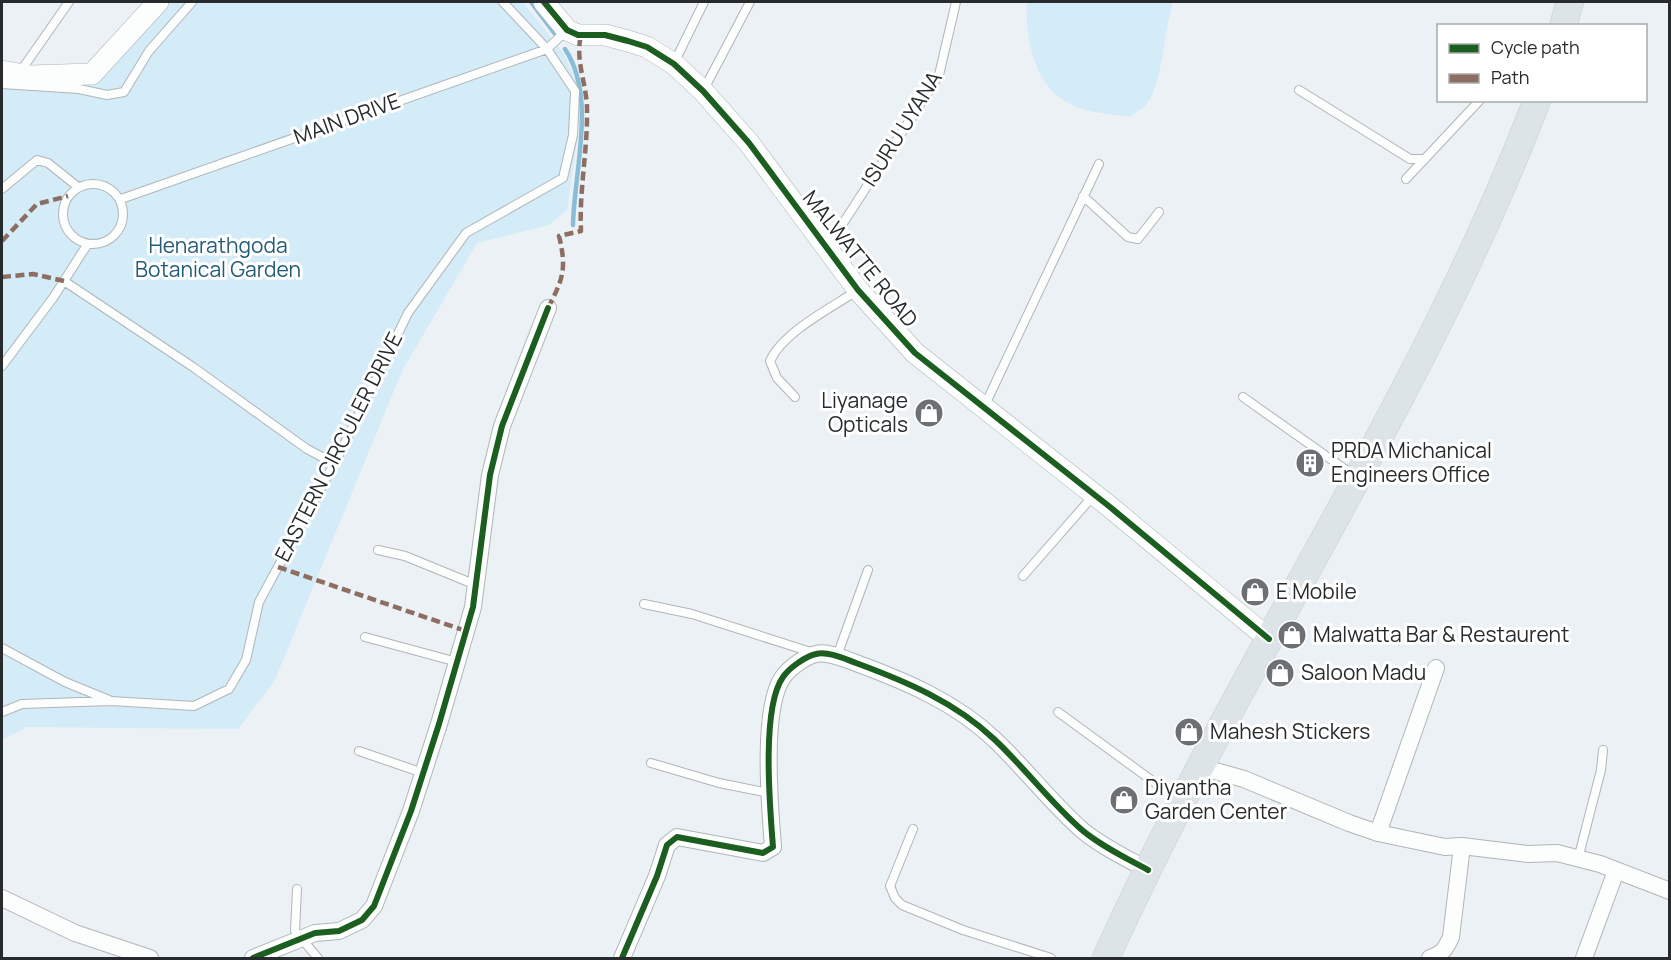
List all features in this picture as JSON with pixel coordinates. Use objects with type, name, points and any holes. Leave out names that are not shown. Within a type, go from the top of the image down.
[{"type":"main road","points":[[1564,24],[1570,2]]},
{"type":"main road","points":[[1106,958],[1182,803],[1474,250],[1536,102]]},
{"type":"street","points":[[7,76],[92,74],[158,2]]},
{"type":"street","points":[[544,2],[567,30]]},
{"type":"street","name":"MALWATTE ROAD","points":[[567,30],[578,35],[605,35],[647,47],[674,64],[703,91],[749,143],[858,290],[915,353],[1093,496],[1110,507],[1269,639]]},
{"type":"street","points":[[253,958],[315,933],[339,931],[362,920],[374,906],[423,773],[457,662],[473,607],[490,475],[502,426],[548,308]]},
{"type":"street","points":[[622,958],[657,876],[667,845],[677,837],[763,853],[773,847],[767,773],[774,700],[783,677],[795,666],[817,654],[837,656],[900,679],[941,699],[993,738],[1052,802],[1084,832],[1148,870]]},
{"type":"street","points":[[1378,833],[1436,668]]},
{"type":"street","points":[[1201,767],[1244,779],[1349,824],[1378,833],[1445,847],[1462,846],[1528,854],[1557,853],[1670,891]]},
{"type":"street","points":[[1430,958],[1438,956],[1446,948],[1451,937],[1462,846]]},
{"type":"street","points":[[1584,958],[1616,871]]},
{"type":"street","points":[[2,898],[75,933],[150,958]]},
{"type":"lane","points":[[69,2],[7,76],[107,95],[124,92],[149,51],[192,2]]},
{"type":"lane","points":[[503,2],[547,49]]},
{"type":"lane","points":[[674,64],[704,2]]},
{"type":"lane","points":[[703,91],[750,2]]},
{"type":"lane","name":"ISURU UYANA","points":[[827,248],[939,75],[956,2]]},
{"type":"lane","name":"MAIN DRIVE","points":[[121,199],[547,49],[567,30]]},
{"type":"lane","name":"EASTERN CIRCULER DRIVE","points":[[2,712],[22,704],[111,701],[194,706],[229,689],[246,660],[259,602],[343,447],[408,313],[466,233],[563,178],[573,135],[575,90],[547,49]]},
{"type":"lane","points":[[1299,90],[1410,159],[1425,159]]},
{"type":"lane","points":[[1406,179],[1478,102]]},
{"type":"lane","points":[[2,189],[37,160],[48,163],[78,187]]},
{"type":"lane","points":[[984,407],[1099,164]]},
{"type":"lane","points":[[94,183],[109,187],[121,199],[124,222],[110,241],[87,245],[69,234],[62,215],[68,196],[78,187],[94,183]]},
{"type":"lane","points":[[1083,195],[1128,237],[1138,239],[1159,212]]},
{"type":"lane","points":[[2,366],[64,281],[87,245]]},
{"type":"lane","points":[[64,281],[193,367],[307,449],[324,458],[343,447]]},
{"type":"lane","points":[[795,398],[773,370],[770,361],[774,350],[790,336],[858,290]]},
{"type":"lane","points":[[1243,397],[1356,477]]},
{"type":"lane","points":[[1023,576],[1093,496]]},
{"type":"lane","points":[[378,550],[405,556],[476,585]]},
{"type":"lane","points":[[837,656],[868,570]]},
{"type":"lane","points":[[645,604],[692,614],[817,654]]},
{"type":"lane","points":[[365,638],[457,662]]},
{"type":"lane","points":[[2,648],[65,682],[111,701]]},
{"type":"lane","points":[[1058,712],[1182,803]]},
{"type":"lane","points":[[1578,859],[1603,750]]},
{"type":"lane","points":[[359,751],[423,773]]},
{"type":"lane","points":[[651,762],[719,783],[769,793]]},
{"type":"lane","points":[[913,829],[890,886],[895,898],[902,904],[963,930],[1051,958]]},
{"type":"lane","points":[[297,889],[295,931],[316,957]]},
{"type":"green space","name":"Henarathgoda Botanical Garden","points":[[169,2],[523,2],[564,54],[579,87],[578,133],[567,210],[549,225],[477,243],[402,371],[274,682],[238,729],[27,727],[2,740],[2,78],[98,77]]},
{"type":"green space","points":[[1027,2],[1173,2],[1156,85],[1145,106],[1130,117],[1084,109],[1058,96],[1048,86],[1034,60],[1028,31]]},
{"type":"waterway","points":[[531,2],[555,34]]},
{"type":"waterway","points":[[565,49],[575,68],[582,111],[573,225]]},
{"type":"marked path","points":[[548,308],[562,274],[563,257],[559,236],[581,231],[587,107],[579,53],[581,35]]},
{"type":"marked path","points":[[2,241],[37,204],[68,196]]},
{"type":"marked path","points":[[2,277],[33,274],[64,281]]},
{"type":"marked path","points":[[278,567],[466,631]]},
{"type":"cycle path","points":[[544,2],[567,30],[578,35],[605,35],[647,47],[674,64],[703,91],[749,143],[858,290],[915,353],[1110,507],[1269,639]]},
{"type":"cycle path","points":[[253,958],[315,933],[339,931],[362,920],[374,906],[411,811],[439,724],[473,607],[490,475],[502,426],[548,308]]},
{"type":"cycle path","points":[[622,958],[657,876],[667,845],[677,837],[763,853],[773,847],[769,734],[776,692],[789,670],[807,657],[816,654],[836,656],[893,677],[963,714],[994,739],[1059,808],[1089,836],[1148,870]]},
{"type":"place","name":"Liyanage Opticals","points":[[929,413]]},
{"type":"place","name":"PRDA Michanical Engineers Office","points":[[1310,463]]},
{"type":"place","name":"E Mobile","points":[[1255,592]]},
{"type":"place","name":"Malwatta Bar & Restaurent","points":[[1292,635]]},
{"type":"place","name":"Saloon Madu","points":[[1280,673]]},
{"type":"place","name":"Mahesh Stickers","points":[[1189,732]]},
{"type":"place","name":"Diyantha Garden Center","points":[[1124,800]]}]
